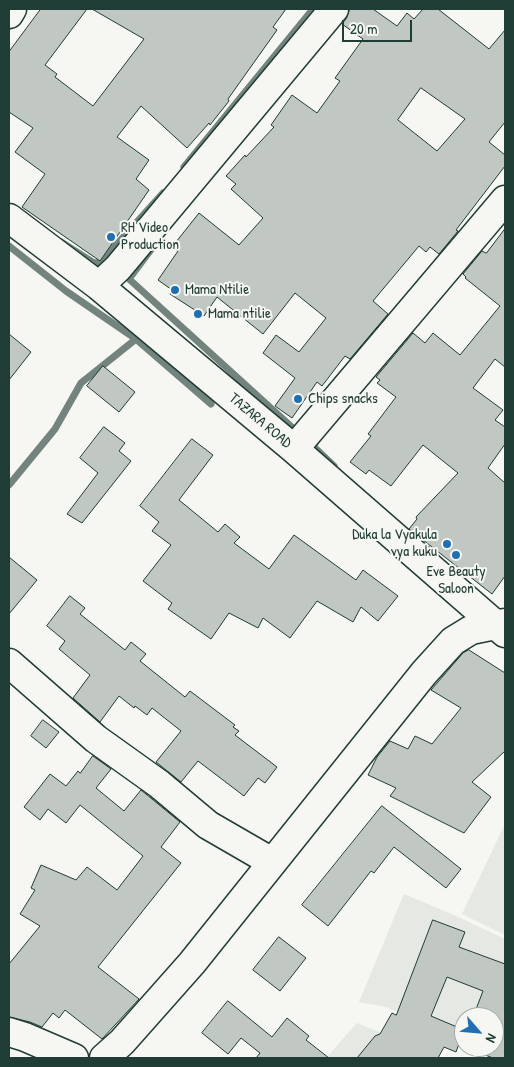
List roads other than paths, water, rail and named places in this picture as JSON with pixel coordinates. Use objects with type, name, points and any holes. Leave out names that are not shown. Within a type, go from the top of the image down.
[{"type":"street","points":[[9,14],[12,9]]},
{"type":"street","points":[[99,286],[118,268],[334,9]]},
{"type":"street","points":[[294,449],[505,200]]},
{"type":"street","name":"TAZARA ROAD","points":[[9,218],[99,286],[294,449],[502,627]]},
{"type":"street","points":[[104,1058],[122,1042],[192,963],[424,673],[454,640],[471,630],[502,627]]},
{"type":"street","points":[[9,663],[96,738],[159,784],[208,825],[272,862]]},
{"type":"street","points":[[9,1032],[25,1036],[74,1058]]},
{"type":"waterway","points":[[184,167],[313,9]]},
{"type":"waterway","points":[[61,242],[94,263],[103,262],[107,255],[163,193]]},
{"type":"waterway","points":[[9,246],[66,291],[136,339],[211,404]]},
{"type":"waterway","points":[[153,247],[129,279],[294,429]]},
{"type":"waterway","points":[[9,485],[55,429],[81,383],[136,339]]},
{"type":"waterway","points":[[317,440],[313,446],[334,466]]},
{"type":"place","name":"RH Video Production","points":[[111,237]]},
{"type":"place","name":"Mama Ntilie","points":[[175,290]]},
{"type":"place","name":"Mama ntilie","points":[[198,314]]},
{"type":"place","name":"Chips snacks","points":[[298,399]]},
{"type":"place","name":"Duka la Vyakula vya kuku","points":[[447,544]]},
{"type":"place","name":"Eve Beauty Saloon","points":[[456,555]]}]
